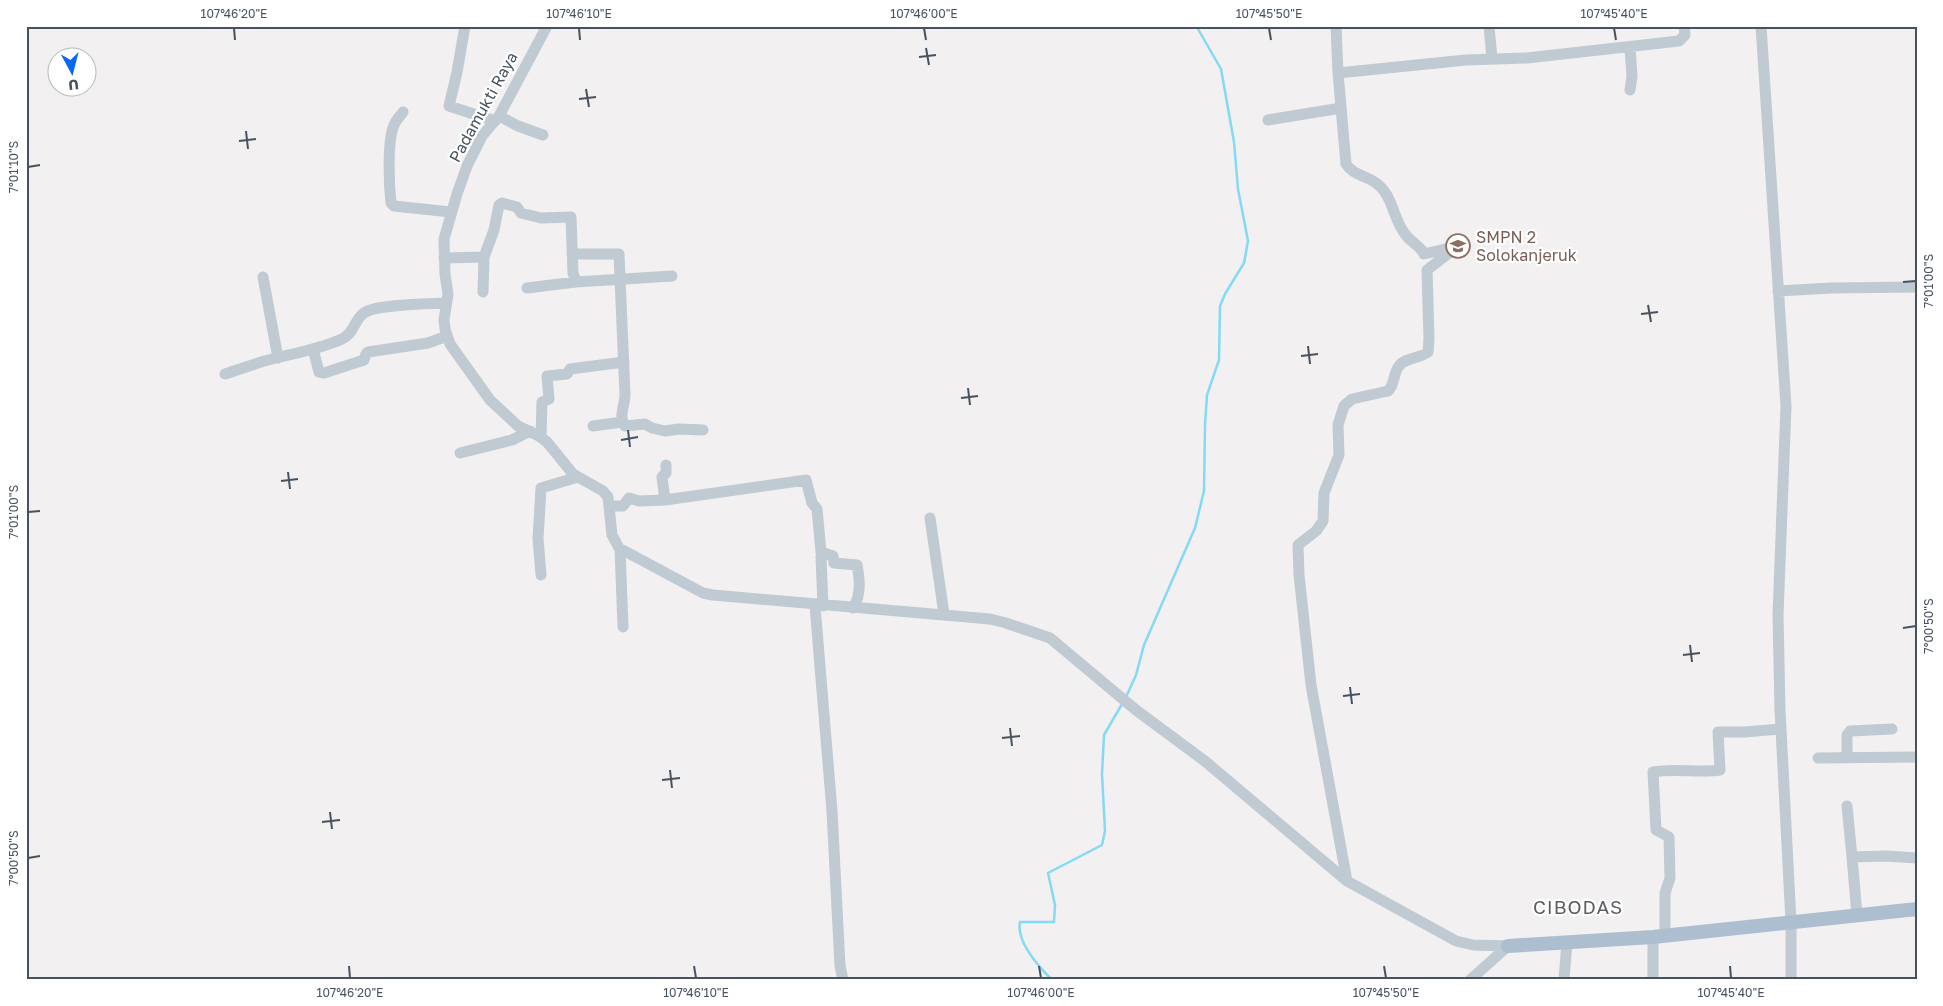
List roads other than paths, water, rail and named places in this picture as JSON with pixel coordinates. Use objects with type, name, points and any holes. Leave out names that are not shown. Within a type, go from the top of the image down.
[{"type":"main road","points":[[1508,946],[1659,936],[1917,909]]},
{"type":"street","points":[[465,26],[458,71],[449,106],[497,118],[543,135]]},
{"type":"street","name":"Padamukti Raya","points":[[547,26],[497,118],[482,136],[467,166],[444,239],[445,274],[448,286],[444,320],[450,344],[490,400],[518,426],[541,437],[556,451],[578,477],[603,491],[608,497],[610,506]]},
{"type":"street","points":[[1336,26],[1346,164],[1350,170],[1375,182],[1382,189],[1405,235],[1424,254],[1458,246],[1427,270],[1428,352],[1407,360],[1399,366],[1388,392],[1352,399],[1344,406],[1338,425],[1339,455],[1324,494],[1323,521],[1316,530],[1298,545],[1299,575],[1312,685],[1348,880]]},
{"type":"street","points":[[1489,26],[1492,60]]},
{"type":"street","points":[[1338,73],[1527,58],[1679,41],[1685,35],[1684,26]]},
{"type":"street","points":[[1761,26],[1786,406],[1778,614],[1781,729],[1791,922],[1791,980]]},
{"type":"street","points":[[1630,47],[1632,76],[1630,90]]},
{"type":"street","points":[[1268,120],[1341,108]]},
{"type":"street","points":[[403,112],[394,123],[392,130],[390,156],[391,203],[394,206],[451,212]]},
{"type":"street","points":[[483,292],[484,257],[501,203],[518,207],[521,214],[537,217],[570,217],[573,273],[576,282]]},
{"type":"street","points":[[572,254],[618,253],[625,397],[622,408],[622,422],[625,426],[645,424],[664,431],[679,429],[703,430]]},
{"type":"street","points":[[444,258],[484,257]]},
{"type":"street","points":[[263,276],[278,358]]},
{"type":"street","points":[[527,288],[576,282],[672,276]]},
{"type":"street","points":[[1778,291],[1917,287]]},
{"type":"street","points":[[225,374],[313,349],[344,338],[368,310],[416,304],[446,303]]},
{"type":"street","points":[[313,349],[319,372],[324,373],[364,360],[368,352],[428,343],[447,336]]},
{"type":"street","points":[[541,437],[542,402],[549,399],[547,376],[567,374],[570,369],[624,362]]},
{"type":"street","points":[[593,426],[622,422]]},
{"type":"street","points":[[460,453],[512,440],[530,431]]},
{"type":"street","points":[[665,500],[662,477],[666,473],[666,465]]},
{"type":"street","points":[[541,576],[538,545],[542,488],[578,477]]},
{"type":"street","points":[[623,627],[620,550],[612,535],[610,506],[623,506],[629,498],[639,501],[665,500],[807,481],[812,503],[816,509],[821,552],[833,556],[834,563],[858,565],[860,579],[854,608]]},
{"type":"street","points":[[930,518],[944,614]]},
{"type":"street","points":[[620,550],[703,593],[819,606],[944,614],[1006,622],[1050,638],[1136,710],[1206,762],[1348,880],[1456,941],[1473,945],[1508,946]]},
{"type":"street","points":[[821,558],[819,606],[840,966],[843,980]]},
{"type":"street","points":[[1653,980],[1665,893],[1670,878],[1669,837],[1656,830],[1653,772],[1661,770],[1703,772],[1720,770],[1718,732],[1781,729]]},
{"type":"street","points":[[1847,758],[1847,735],[1850,732],[1892,729]]},
{"type":"street","points":[[1818,758],[1917,757]]},
{"type":"street","points":[[1847,806],[1857,915]]},
{"type":"street","points":[[1852,857],[1886,856],[1917,858]]},
{"type":"street","points":[[1564,980],[1567,942]]},
{"type":"street","points":[[1470,980],[1508,946]]},
{"type":"waterway","points":[[1126,697],[1136,675],[1144,645],[1195,528],[1204,491],[1207,395],[1219,360],[1220,306],[1244,263],[1248,241],[1238,189],[1234,142],[1221,69],[1198,29],[1199,26]]},
{"type":"waterway","points":[[1052,980],[1025,946],[1021,938],[1020,922],[1054,922],[1055,905],[1048,873],[1102,845],[1105,831],[1102,774],[1104,735],[1122,704]]},
{"type":"place","name":"SMPN 2 Solokanjeruk","points":[[1458,246]]},
{"type":"district","name":"CIBODAS","points":[[1578,907]]}]
